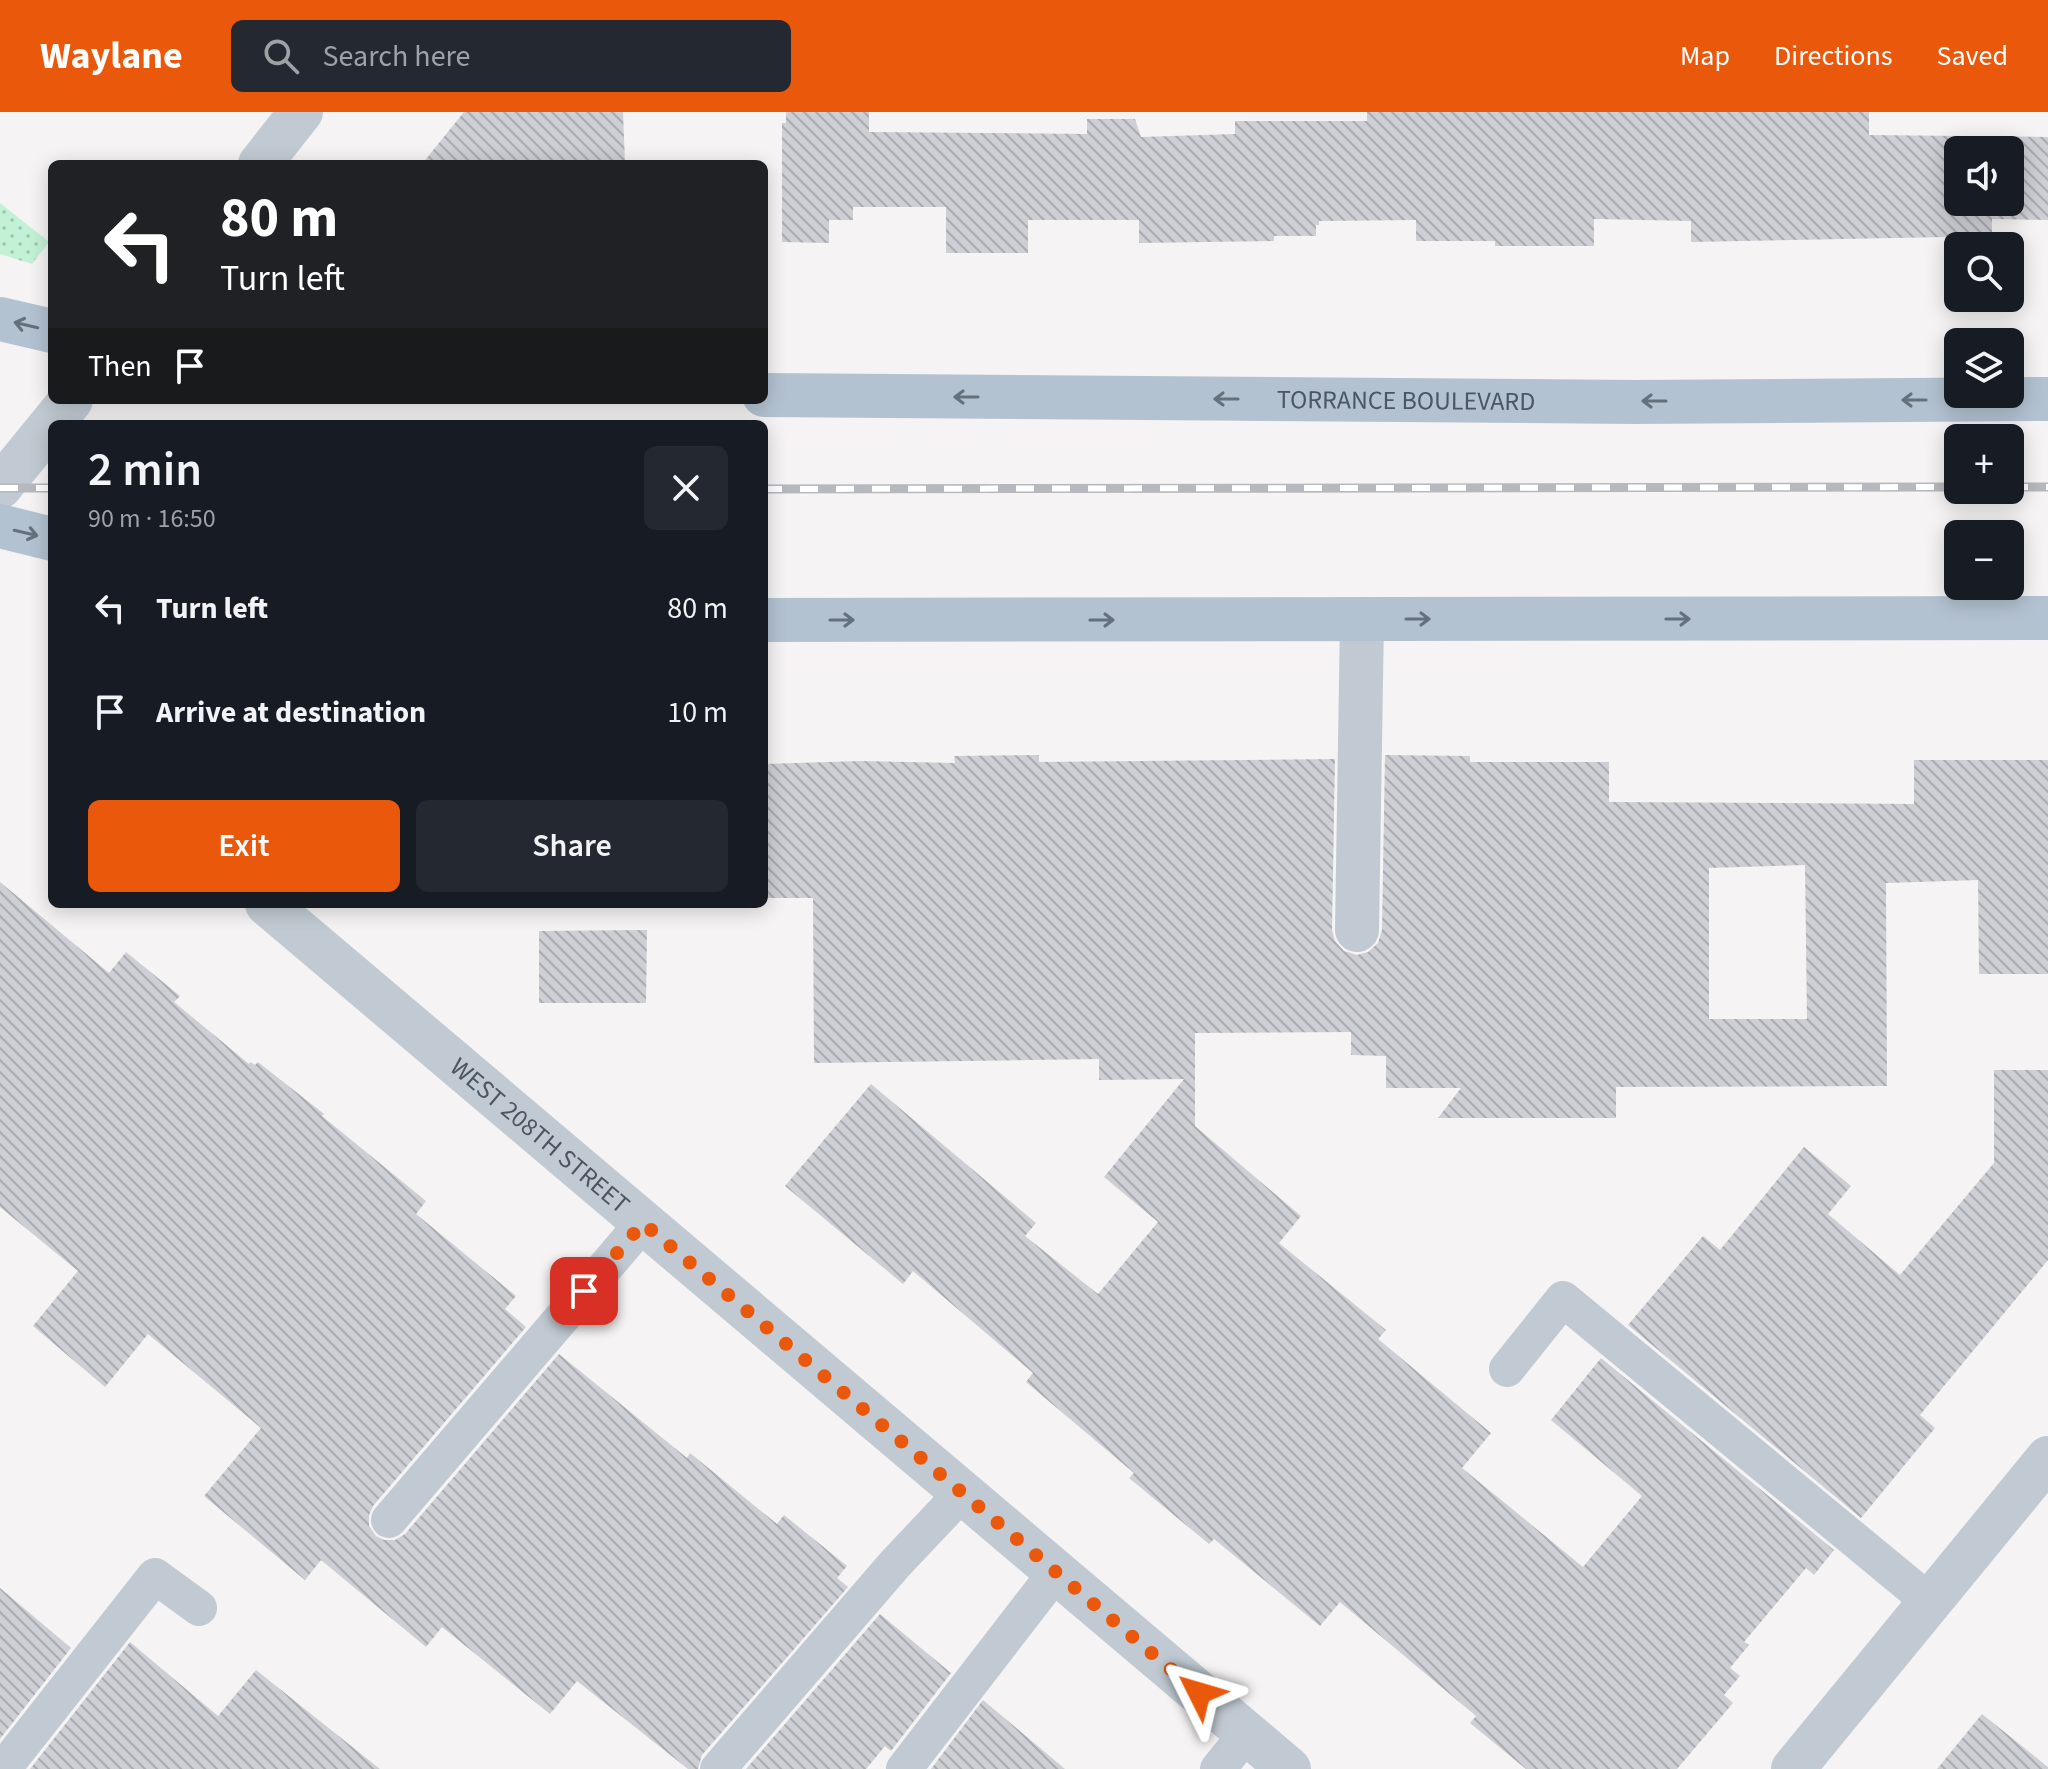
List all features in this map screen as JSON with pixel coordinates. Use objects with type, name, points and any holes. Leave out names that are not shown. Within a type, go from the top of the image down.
[{"type":"main road","points":[[0,319],[48,330]]},
{"type":"main road","name":"TORRANCE BOULEVARD","points":[[768,395],[1635,402],[2048,399]]},
{"type":"main road","points":[[0,526],[48,538]]},
{"type":"main road","points":[[768,620],[2048,618]]},
{"type":"street","points":[[263,160],[301,112]]},
{"type":"street","points":[[55,420],[68,404]]},
{"type":"street","points":[[0,487],[48,428]]},
{"type":"street","points":[[1357,930],[1362,619]]},
{"type":"street","name":"WEST 208TH STREET","points":[[272,908],[1289,1769]]},
{"type":"street","points":[[1793,1769],[2048,1458]]},
{"type":"lane","points":[[389,1520],[643,1223]]},
{"type":"lane","points":[[1507,1369],[1563,1299],[1930,1602]]},
{"type":"lane","points":[[718,1769],[895,1564],[962,1493]]},
{"type":"lane","points":[[904,1769],[1056,1572]]},
{"type":"lane","points":[[3,1769],[155,1576],[199,1608]]},
{"type":"lane","points":[[1218,1769],[1247,1733]]},
{"type":"green space","points":[[0,203],[48,243],[32,264],[0,254]]},
{"type":"building","points":[[464,112],[623,112],[625,160],[425,160]]},
{"type":"building","points":[[786,112],[869,112],[869,132],[1087,134],[1087,119],[1135,119],[1141,137],[1235,134],[1235,121],[1367,121],[1367,112],[1869,112],[1869,135],[1958,136],[1944,136],[1944,216],[2024,216],[2024,137],[2048,137],[2048,220],[1992,219],[1992,232],[1944,232],[1944,237],[1691,242],[1691,221],[1594,219],[1594,246],[1495,246],[1495,241],[1416,241],[1416,220],[1319,221],[1316,236],[1274,236],[1274,241],[1139,243],[1139,220],[1028,220],[1028,253],[946,253],[946,207],[853,207],[853,220],[829,220],[829,243],[782,242],[782,123],[786,123]]},
{"type":"building","points":[[1039,755],[1039,762],[1335,759],[1332,930],[1335,941],[1344,951],[1357,955],[1368,952],[1378,943],[1382,930],[1385,755],[1470,756],[1470,762],[1609,762],[1609,802],[1914,804],[1914,760],[2048,760],[2048,974],[1979,974],[1978,880],[1886,883],[1887,1086],[1616,1087],[1616,1118],[1438,1118],[1461,1088],[1386,1088],[1386,1056],[1351,1055],[1351,1032],[1195,1033],[1195,1126],[1301,1216],[1279,1243],[1386,1330],[1378,1339],[1491,1433],[1462,1468],[1583,1567],[1642,1496],[1551,1420],[1601,1358],[1834,1550],[1814,1575],[1806,1568],[1744,1642],[1749,1645],[1730,1668],[1740,1676],[1724,1695],[1733,1703],[1677,1769],[1526,1769],[1470,1723],[1476,1716],[1340,1602],[1320,1626],[1214,1539],[1209,1544],[1129,1478],[1134,1473],[1026,1382],[1033,1373],[913,1271],[903,1284],[785,1186],[871,1084],[1036,1223],[1025,1236],[1098,1294],[1158,1222],[1104,1177],[1184,1079],[1099,1080],[1099,1059],[814,1063],[813,898],[768,898],[768,764],[861,761],[955,763],[954,756]],"holes":[[[1805,865],[1807,1019],[1709,1019],[1709,868]]]},
{"type":"building","points":[[0,882],[109,973],[126,952],[180,996],[174,1002],[249,1064],[258,1062],[324,1114],[322,1116],[426,1201],[416,1214],[516,1296],[505,1309],[526,1327],[373,1506],[369,1526],[376,1536],[395,1540],[405,1534],[559,1354],[687,1458],[690,1453],[777,1524],[784,1515],[847,1566],[837,1578],[848,1587],[702,1755],[698,1769],[688,1769],[577,1681],[550,1714],[442,1627],[426,1647],[321,1560],[305,1580],[204,1496],[261,1428],[148,1334],[105,1387],[33,1326],[78,1271],[0,1207]]},
{"type":"building","points":[[647,930],[646,1003],[539,1003],[539,931]]},
{"type":"building","points":[[1994,1070],[2048,1070],[2048,1260],[1920,1415],[1935,1428],[1861,1518],[1628,1325],[1703,1236],[1720,1250],[1804,1147],[1851,1186],[1828,1214],[1900,1275],[1994,1163]]},
{"type":"building","points":[[0,1588],[71,1648],[0,1739]]},
{"type":"building","points":[[880,1614],[951,1673],[891,1751],[885,1746],[866,1769],[746,1769]]},
{"type":"building","points":[[130,1642],[218,1716],[256,1670],[380,1769],[30,1769]]},
{"type":"building","points":[[983,1700],[1065,1769],[931,1769]]},
{"type":"building","points":[[1982,1714],[2048,1767],[2048,1769],[1937,1769]]},
{"type":"railway","points":[[768,489],[1944,487]]},
{"type":"railway","points":[[2024,487],[2048,487]]},
{"type":"railway","points":[[0,488],[48,488]]},
{"type":"route","points":[[584,1291],[643,1223],[1199,1693]]}]
